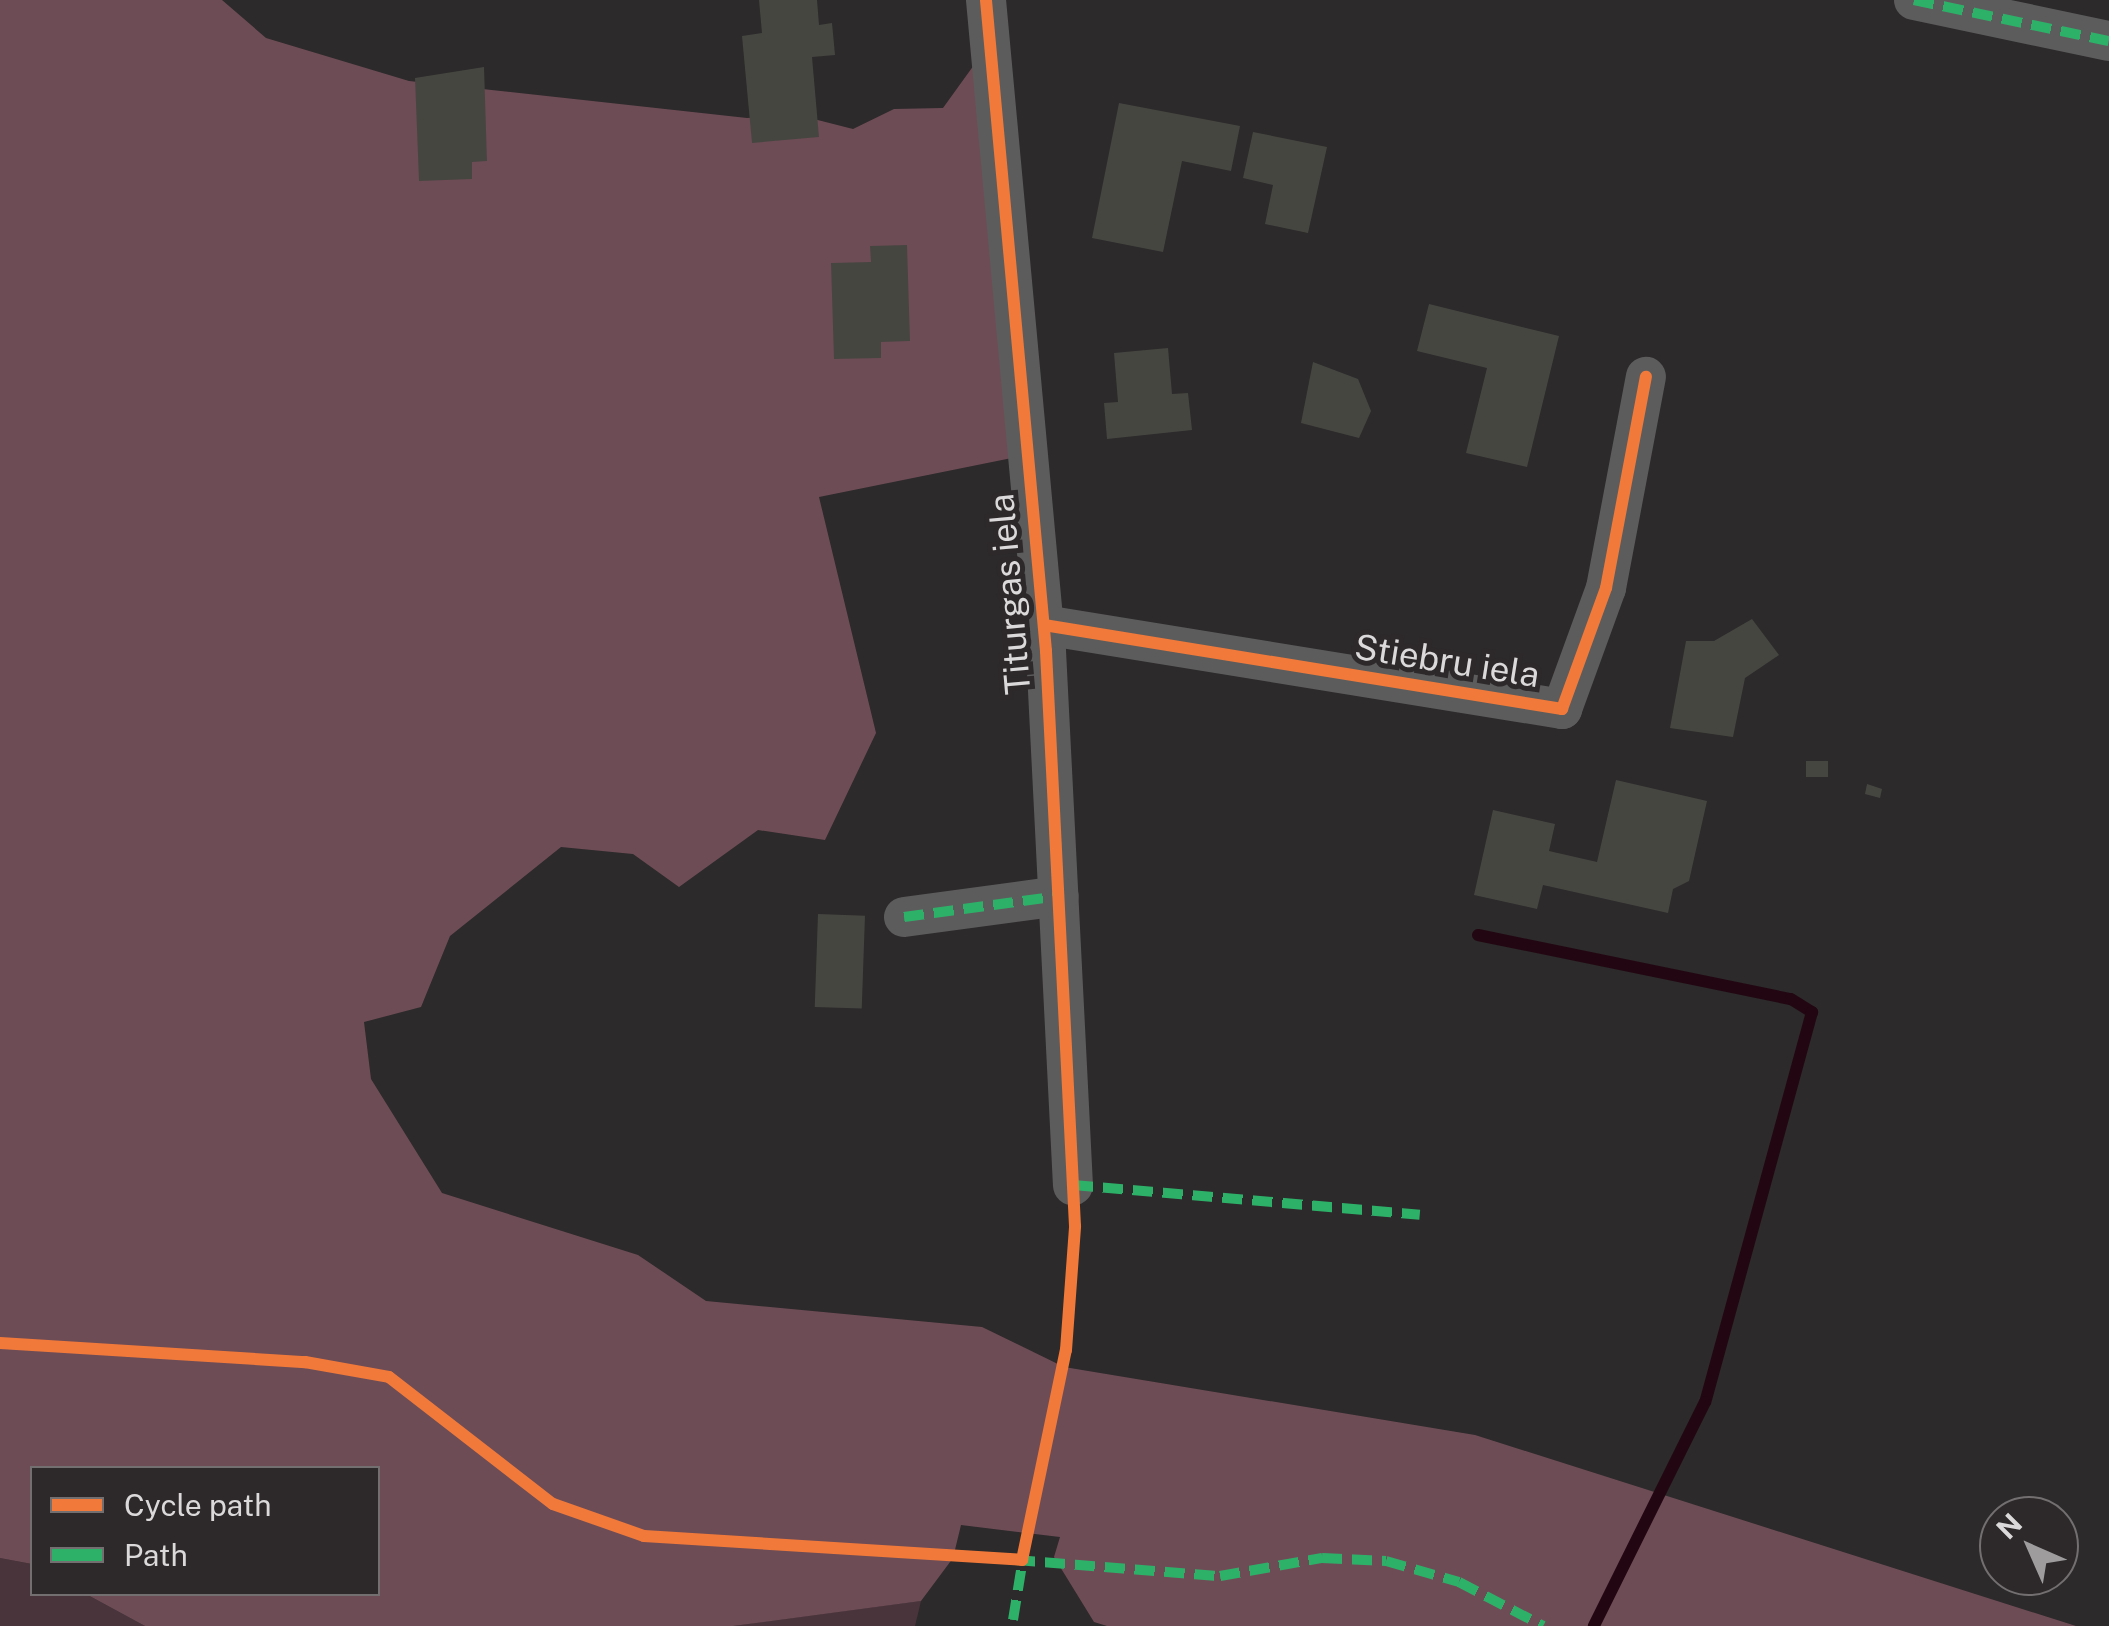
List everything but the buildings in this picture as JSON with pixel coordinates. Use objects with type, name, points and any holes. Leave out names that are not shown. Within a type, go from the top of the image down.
[{"type":"street","name":"Titurgas iela","points":[[986,0],[1044,625],[1073,1185]]},
{"type":"street","points":[[1914,0],[2109,42]]},
{"type":"street","name":"Stiebru iela","points":[[1044,625],[1562,709],[1606,588],[1646,377]]},
{"type":"street","points":[[904,918],[1059,896]]},
{"type":"shaded area","points":[[0,0],[222,0],[266,38],[409,81],[747,118],[798,115],[853,129],[894,109],[943,108],[992,40],[1027,455],[819,497],[876,733],[825,840],[758,830],[679,887],[633,854],[561,847],[450,936],[421,1007],[364,1022],[371,1079],[442,1193],[638,1255],[706,1301],[982,1327],[1064,1367],[1475,1435],[2076,1626],[1107,1626],[1094,1622],[1054,1557],[1060,1537],[961,1525],[953,1558],[921,1601],[733,1626],[145,1626],[90,1596],[380,1596],[380,1466],[30,1466],[30,1564],[0,1558]]},
{"type":"shaded area","points":[[0,1558],[30,1564],[30,1596],[90,1596],[145,1626],[0,1626]]},
{"type":"shaded area","points":[[920,1601],[915,1626],[733,1626]]},
{"type":"waterway","points":[[1478,935],[1791,999],[1812,1012],[1705,1402],[1594,1626]]},
{"type":"marked path","points":[[1914,0],[2109,41]]},
{"type":"marked path","points":[[904,917],[1059,896]]},
{"type":"marked path","points":[[1073,1185],[1420,1215]]},
{"type":"marked path","points":[[1013,1620],[1024,1552]]},
{"type":"marked path","points":[[1015,1560],[1220,1576],[1322,1558],[1386,1561],[1459,1582],[1543,1626]]},
{"type":"cycle path","points":[[0,1343],[305,1362],[389,1377],[553,1504],[644,1536],[1022,1560],[1066,1350],[1075,1226],[1046,651],[986,0]]},
{"type":"cycle path","points":[[1044,625],[1562,709],[1606,588],[1646,377]]}]
